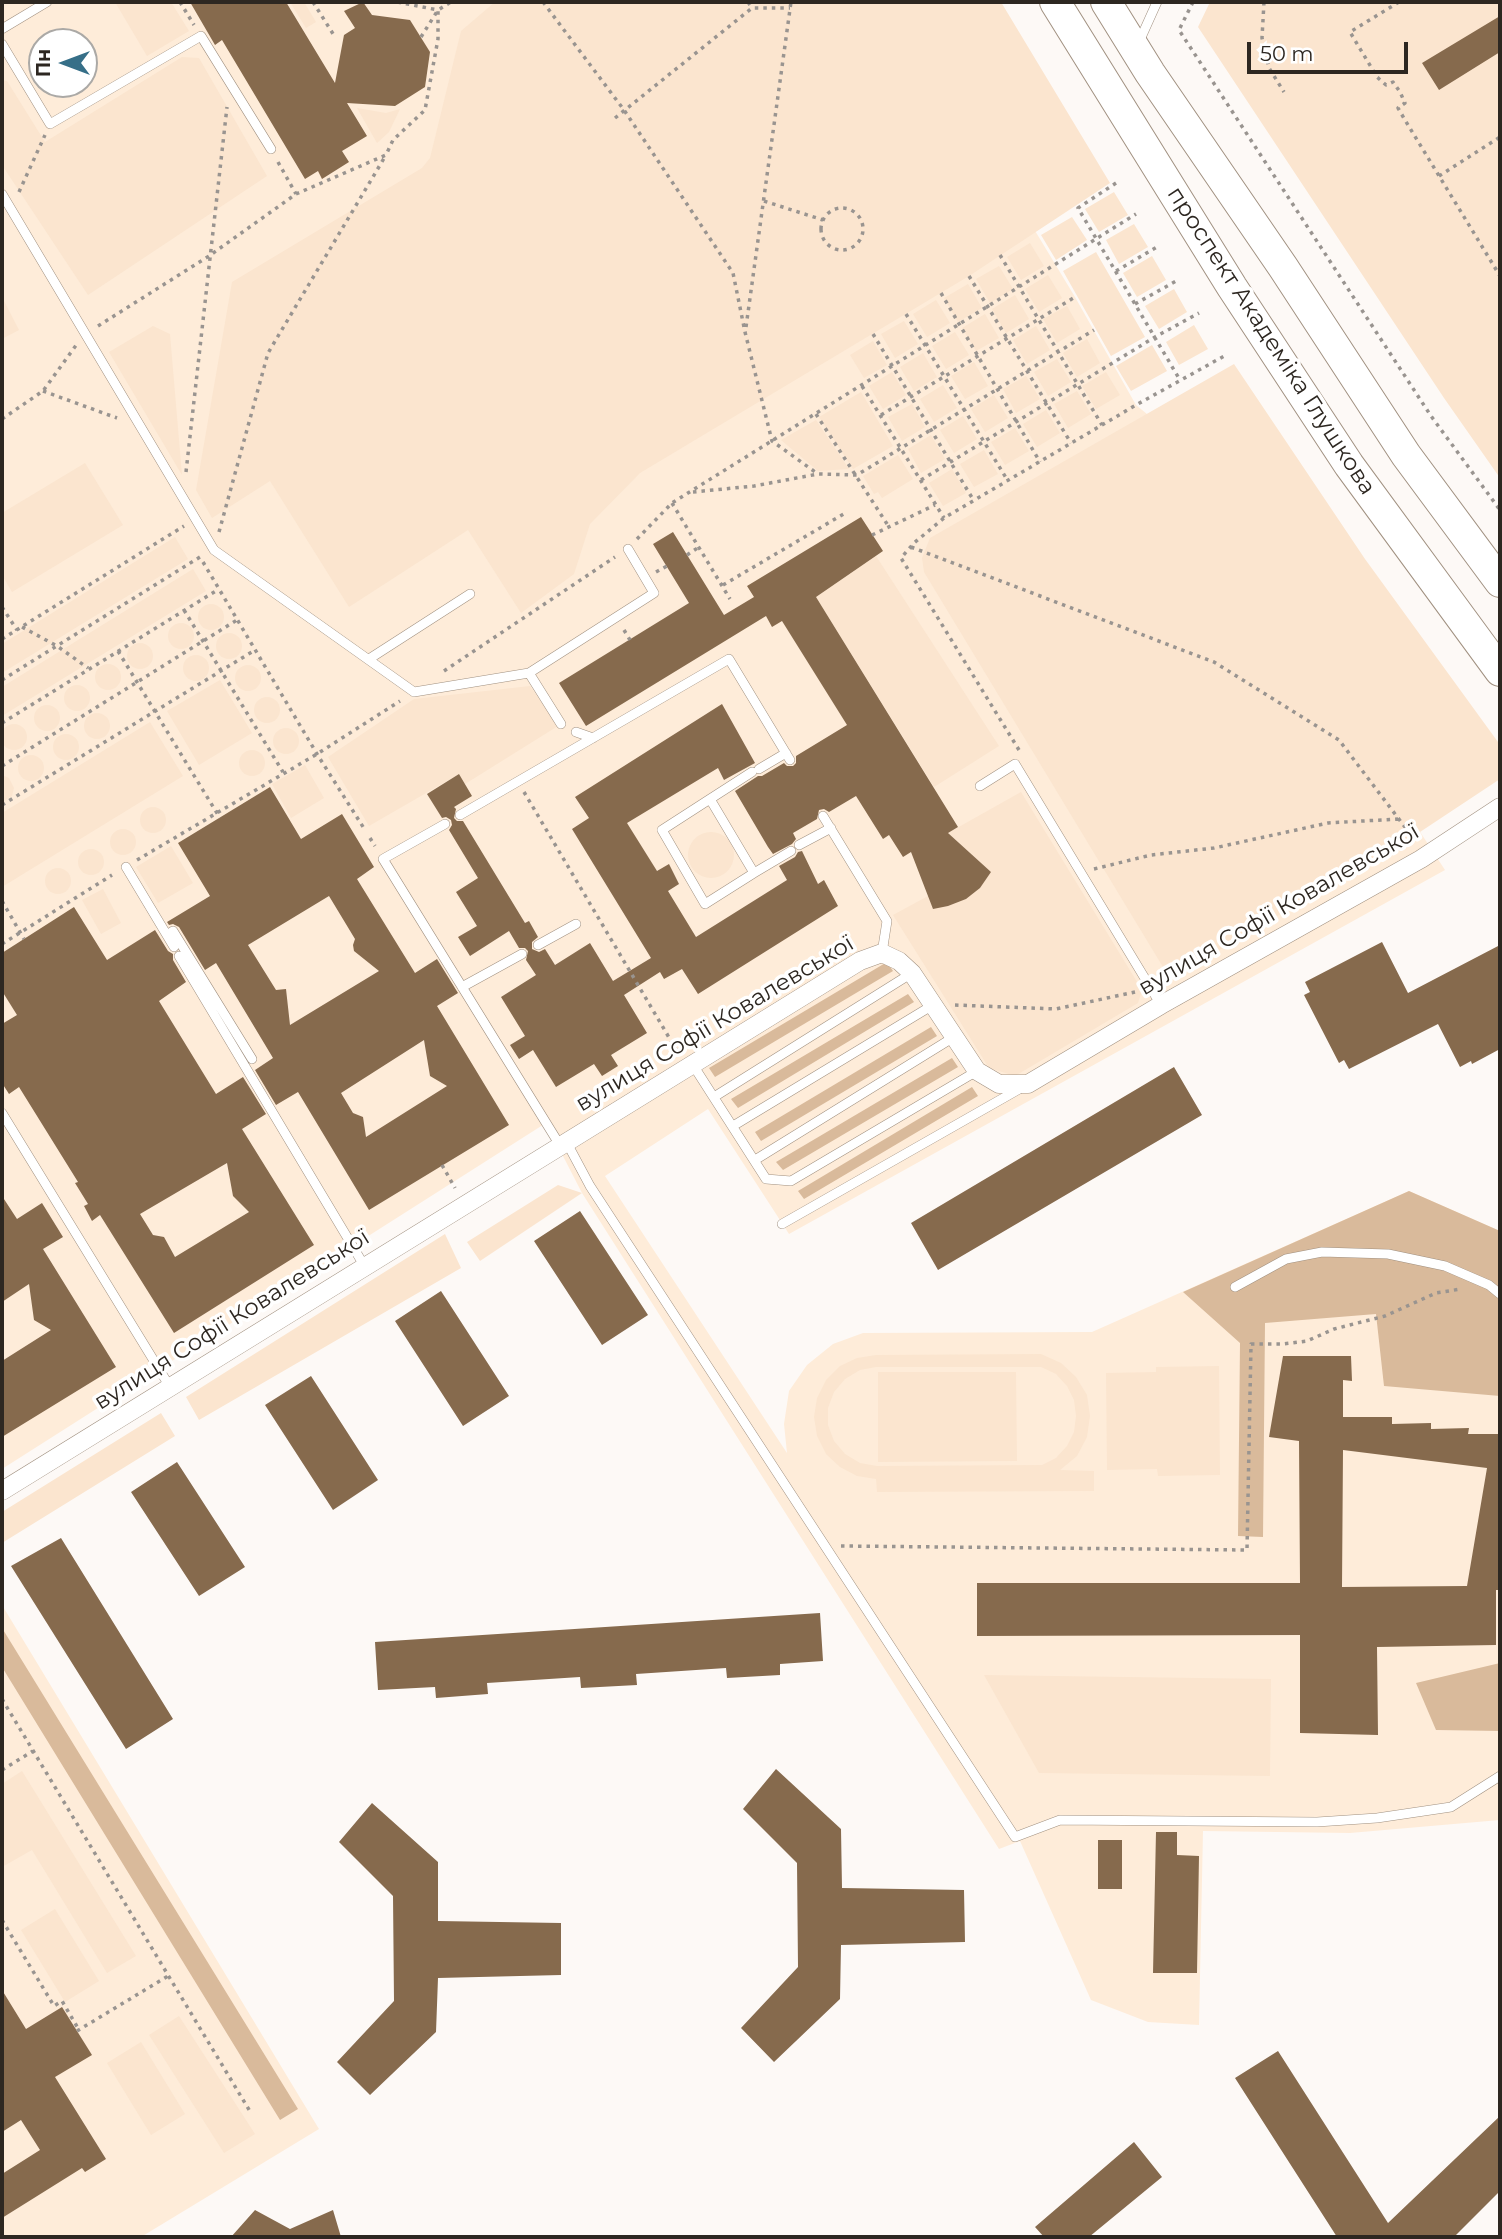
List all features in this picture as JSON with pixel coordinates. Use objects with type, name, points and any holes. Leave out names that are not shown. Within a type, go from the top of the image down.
[{"type":"highway","name":"проспект Академіка Глушкова","points":[[1055,2],[1232,287],[1349,465],[1500,671]]},
{"type":"highway","name":"проспект Академіка Глушкова","points":[[1106,2],[1135,50],[1283,267],[1406,455],[1500,582]]},
{"type":"street","name":"вулиця Софії Ковалевської","points":[[1028,1084],[1156,998],[1421,859],[1500,807]]},
{"type":"street","name":"вулиця Софії Ковалевської","points":[[2,1491],[859,961],[882,953],[891,956],[912,973],[976,1071]]},
{"type":"street","points":[[976,1071],[999,1084],[1028,1084]]},
{"type":"lane","points":[[2,29],[47,2]]},
{"type":"lane","points":[[1135,50],[1157,2]]},
{"type":"lane","points":[[2,44],[50,124],[201,36],[271,149]]},
{"type":"lane","points":[[2,194],[214,550],[414,692],[529,673],[654,593],[628,549]]},
{"type":"lane","points":[[369,659],[470,594]]},
{"type":"lane","points":[[460,815],[729,659],[788,756],[755,771],[662,830],[705,904],[831,828]]},
{"type":"lane","points":[[529,673],[561,724]]},
{"type":"lane","points":[[576,732],[593,738]]},
{"type":"lane","points":[[980,786],[1015,764],[1156,998]]},
{"type":"lane","points":[[710,799],[754,873]]},
{"type":"lane","points":[[823,816],[887,921],[882,953]]},
{"type":"lane","points":[[445,824],[383,859],[590,1186],[1015,1837],[1060,1820],[1317,1822],[1377,1818],[1451,1807],[1500,1776]]},
{"type":"lane","points":[[126,867],[174,947]]},
{"type":"lane","points":[[538,946],[576,924]]},
{"type":"lane","points":[[167,935],[173,931],[252,1059]]},
{"type":"lane","points":[[463,988],[522,954]]},
{"type":"lane","points":[[179,956],[365,1267]]},
{"type":"lane","points":[[714,1097],[912,973]]},
{"type":"lane","points":[[733,1126],[933,1005]]},
{"type":"lane","points":[[755,1160],[954,1037]]},
{"type":"lane","points":[[693,1065],[766,1179],[791,1181],[976,1071]]},
{"type":"lane","points":[[782,1224],[1028,1084]]},
{"type":"lane","points":[[2,1113],[170,1387]]},
{"type":"lane","points":[[1236,1287],[1286,1259],[1322,1252],[1388,1254],[1445,1266],[1489,1285],[1500,1294]]},
{"type":"path","points":[[180,2],[201,36]]},
{"type":"path","points":[[313,2],[335,37]]},
{"type":"path","points":[[397,2],[438,10]]},
{"type":"path","points":[[421,37],[438,10],[451,2]]},
{"type":"path","points":[[544,2],[624,110],[733,273],[772,441],[818,474]]},
{"type":"path","points":[[748,2],[752,8]]},
{"type":"path","points":[[745,332],[791,2]]},
{"type":"path","points":[[1192,2],[1179,30],[1431,416],[1500,510]]},
{"type":"path","points":[[1264,2],[1262,38],[1269,68],[1284,92]]},
{"type":"path","points":[[1399,2],[1350,32],[1377,77],[1386,85],[1393,82],[1400,92],[1405,103],[1398,108],[1500,276]]},
{"type":"path","points":[[615,118],[752,8],[790,8]]},
{"type":"path","points":[[214,550],[268,353],[393,140],[425,110],[438,39],[438,10]]},
{"type":"path","points":[[183,498],[230,83]]},
{"type":"path","points":[[11,210],[50,124]]},
{"type":"path","points":[[1439,176],[1500,137]]},
{"type":"path","points":[[271,149],[296,194]]},
{"type":"path","points":[[2,419],[43,391],[84,334],[209,256],[296,194],[386,155]]},
{"type":"path","points":[[1116,183],[1078,208],[1180,380]]},
{"type":"path","points":[[764,201],[824,220]]},
{"type":"path","points":[[847,209],[854,212],[862,222],[862,236],[848,249],[835,248],[829,245],[822,234],[824,220],[834,210],[847,209]]},
{"type":"path","points":[[2,943],[317,754],[414,692],[628,549],[672,503],[1136,215]]},
{"type":"path","points":[[1116,271],[1157,247]]},
{"type":"path","points":[[1000,255],[1102,425]]},
{"type":"path","points":[[969,276],[1071,443]]},
{"type":"path","points":[[1135,304],[1178,280]]},
{"type":"path","points":[[941,293],[1040,462]]},
{"type":"path","points":[[881,415],[1075,297]]},
{"type":"path","points":[[920,480],[1199,313]]},
{"type":"path","points":[[905,314],[1008,481]]},
{"type":"path","points":[[690,492],[754,486],[818,474],[857,475],[1094,330]]},
{"type":"path","points":[[873,334],[974,501]]},
{"type":"path","points":[[901,558],[944,518],[1226,355]]},
{"type":"path","points":[[862,386],[944,518]]},
{"type":"path","points":[[43,391],[141,428]]},
{"type":"path","points":[[816,414],[889,527]]},
{"type":"path","points":[[672,503],[730,598]]},
{"type":"path","points":[[872,535],[936,505]]},
{"type":"path","points":[[723,585],[847,512]]},
{"type":"path","points":[[2,639],[195,518]]},
{"type":"path","points":[[182,527],[188,537]]},
{"type":"path","points":[[194,547],[365,830]]},
{"type":"path","points":[[687,555],[699,547]]},
{"type":"path","points":[[911,547],[1214,662],[1339,740],[1416,841]]},
{"type":"path","points":[[2,680],[200,557]]},
{"type":"path","points":[[2,723],[219,589]]},
{"type":"path","points":[[2,607],[17,630]]},
{"type":"path","points":[[184,610],[284,773]]},
{"type":"path","points":[[2,766],[237,620]]},
{"type":"path","points":[[22,627],[57,646],[89,669]]},
{"type":"path","points":[[2,805],[255,650]]},
{"type":"path","points":[[118,651],[220,818]]},
{"type":"path","points":[[518,782],[674,1045]]},
{"type":"path","points":[[1092,870],[1151,855],[1214,848],[1328,822],[1398,819]]},
{"type":"path","points":[[2,901],[24,939]]},
{"type":"path","points":[[955,1005],[1056,1009],[1142,990],[1156,998]]},
{"type":"path","points":[[442,1165],[457,1191]]},
{"type":"path","points":[[840,1546],[1247,1550],[1251,1344],[1283,1344],[1307,1340],[1334,1329],[1385,1316],[1436,1293],[1489,1285]]},
{"type":"path","points":[[2,1699],[251,2113]]},
{"type":"path","points":[[2,1770],[33,1751]]},
{"type":"path","points":[[2,1920],[54,2006],[62,2001],[78,2031],[168,1976]]},
{"type":"shaded area","points":[[2,2],[897,2],[1075,297],[1136,405],[1147,414],[1445,870],[789,1234],[708,1109],[605,1176],[787,1453],[784,1424],[789,1391],[807,1365],[833,1344],[863,1333],[1092,1332],[1409,1191],[1500,1231],[1500,1820],[1350,1833],[1203,1831],[1199,2025],[1148,2022],[1091,2000],[1020,1841],[999,1849],[582,1193],[546,1123],[2,1469]]},
{"type":"shaded area","points":[[115,2],[171,2],[189,31],[147,56]]},
{"type":"shaded area","points":[[290,2],[304,2],[316,22],[306,28]]},
{"type":"shaded area","points":[[495,2],[1001,2],[1110,183],[969,276],[640,473],[590,524],[574,574],[521,613],[468,530],[349,607],[270,481],[212,518],[196,490],[232,282],[422,168],[430,158],[461,31]]},
{"type":"shaded area","points":[[1210,2],[1500,2],[1500,478],[1198,27]]},
{"type":"shaded area","points":[[182,57],[199,58],[267,176],[88,295],[2,165],[2,80],[7,81],[45,142]]},
{"type":"shaded area","points":[[357,108],[386,113],[400,109],[389,132],[377,143]]},
{"type":"shaded area","points":[[1114,192],[1128,215],[1099,232],[1085,209]]},
{"type":"shaded area","points":[[1072,217],[1087,240],[1056,260],[1041,235]]},
{"type":"shaded area","points":[[1134,224],[1148,247],[1119,264],[1106,240]]},
{"type":"shaded area","points":[[1030,243],[1044,266],[1021,280],[1007,257]]},
{"type":"shaded area","points":[[1096,252],[1145,337],[1111,356],[1063,271]]},
{"type":"shaded area","points":[[1152,256],[1166,280],[1137,297],[1123,273]]},
{"type":"shaded area","points":[[999,266],[1013,289],[990,303],[976,279]]},
{"type":"shaded area","points":[[1048,275],[1062,298],[1039,312],[1025,289]]},
{"type":"shaded area","points":[[968,284],[982,308],[958,322],[944,298]]},
{"type":"shaded area","points":[[1174,289],[1187,312],[1159,329],[1145,306]]},
{"type":"shaded area","points":[[1015,295],[1029,319],[1006,333],[992,309]]},
{"type":"shaded area","points":[[2,297],[19,330],[2,339]]},
{"type":"shaded area","points":[[936,300],[950,323],[927,337],[913,314]]},
{"type":"shaded area","points":[[1067,306],[1080,329],[1057,343],[1043,319]]},
{"type":"shaded area","points":[[985,314],[999,338],[976,351],[962,328]]},
{"type":"shaded area","points":[[904,321],[918,344],[895,358],[881,334]]},
{"type":"shaded area","points":[[1194,325],[1208,349],[1179,365],[1166,342]]},
{"type":"shaded area","points":[[153,326],[170,334],[182,475],[109,352]]},
{"type":"shaded area","points":[[1036,326],[1050,350],[1027,364],[1013,340]]},
{"type":"shaded area","points":[[955,332],[969,355],[946,369],[932,346]]},
{"type":"shaded area","points":[[1087,339],[1100,363],[1077,377],[1063,353]]},
{"type":"shaded area","points":[[873,341],[887,365],[864,378],[850,355]]},
{"type":"shaded area","points":[[1152,345],[1167,371],[1131,391],[1116,366]]},
{"type":"shaded area","points":[[923,353],[937,377],[914,391],[900,367]]},
{"type":"shaded area","points":[[1057,359],[1071,382],[1048,396],[1034,372]]},
{"type":"shaded area","points":[[974,362],[988,386],[965,399],[951,376]]},
{"type":"shaded area","points":[[1234,364],[1365,559],[1498,742],[1500,779],[1420,832],[1177,975],[1166,972],[924,572],[922,558],[930,538]]},
{"type":"shaded area","points":[[892,372],[906,395],[883,409],[869,386]]},
{"type":"shaded area","points":[[1106,372],[1120,395],[1096,409],[1082,386]]},
{"type":"shaded area","points":[[1026,376],[1040,399],[1016,413],[1003,389]]},
{"type":"shaded area","points":[[943,385],[957,408],[934,422],[920,399]]},
{"type":"shaded area","points":[[1077,391],[1091,414],[1068,428],[1054,404]]},
{"type":"shaded area","points":[[861,392],[893,446],[853,469],[819,417]]},
{"type":"shaded area","points":[[994,395],[1008,418],[985,432],[971,409]]},
{"type":"shaded area","points":[[912,404],[925,427],[902,441],[888,417]]},
{"type":"shaded area","points":[[1046,410],[1060,433],[1037,447],[1023,424]]},
{"type":"shaded area","points":[[963,416],[977,439],[954,453],[940,430]]},
{"type":"shaded area","points":[[816,420],[849,469],[818,471],[781,440]]},
{"type":"shaded area","points":[[1015,428],[1029,451],[1005,465],[991,442]]},
{"type":"shaded area","points":[[931,435],[945,459],[921,473],[908,449]]},
{"type":"shaded area","points":[[984,450],[998,474],[974,487],[960,464]]},
{"type":"shaded area","points":[[898,455],[913,479],[882,498],[878,492],[874,494],[863,476]]},
{"type":"shaded area","points":[[85,463],[123,525],[12,592],[2,575],[2,513]]},
{"type":"shaded area","points":[[952,469],[966,493],[943,506],[929,483]]},
{"type":"shaded area","points":[[175,537],[188,559],[2,673],[2,644]]},
{"type":"shaded area","points":[[876,556],[999,746],[934,787],[816,597]]},
{"type":"shaded area","points":[[193,569],[206,591],[2,716],[2,687]]},
{"type":"shaded area","points":[[211,604],[220,608],[224,617],[220,626],[211,630],[202,626],[198,617],[202,608]]},
{"type":"shaded area","points":[[181,623],[190,627],[194,636],[190,645],[181,649],[172,645],[168,636],[172,627]]},
{"type":"shaded area","points":[[229,633],[238,637],[242,646],[238,655],[229,659],[220,655],[216,646],[220,637]]},
{"type":"shaded area","points":[[140,643],[149,647],[153,656],[149,665],[140,669],[131,665],[127,656],[131,647]]},
{"type":"shaded area","points":[[196,655],[205,659],[209,668],[205,677],[196,681],[187,677],[183,668],[187,659]]},
{"type":"shaded area","points":[[108,664],[117,668],[121,677],[117,686],[108,690],[99,686],[95,677],[99,668]]},
{"type":"shaded area","points":[[248,665],[257,669],[261,678],[257,687],[248,691],[239,687],[235,678],[239,669]]},
{"type":"shaded area","points":[[220,680],[252,733],[199,765],[167,711]]},
{"type":"shaded area","points":[[77,685],[86,689],[90,698],[86,707],[77,711],[68,707],[64,698],[68,689]]},
{"type":"shaded area","points":[[530,686],[558,726],[465,784],[459,774],[369,826],[328,757],[414,699]]},
{"type":"shaded area","points":[[267,697],[276,701],[280,710],[276,719],[267,723],[258,719],[254,710],[258,701]]},
{"type":"shaded area","points":[[47,705],[56,709],[60,718],[56,727],[47,731],[38,727],[34,718],[38,709]]},
{"type":"shaded area","points":[[97,713],[106,717],[110,726],[106,735],[97,739],[88,735],[84,726],[88,717]]},
{"type":"shaded area","points":[[150,722],[183,776],[2,887],[2,813]]},
{"type":"shaded area","points":[[14,724],[23,728],[27,737],[23,746],[14,750],[5,746],[1,737],[5,728]]},
{"type":"shaded area","points":[[286,728],[295,732],[299,741],[295,750],[286,754],[277,750],[273,741],[277,732]]},
{"type":"shaded area","points":[[66,734],[75,738],[79,747],[75,756],[66,760],[57,756],[53,747],[57,738]]},
{"type":"shaded area","points":[[252,750],[261,754],[265,763],[261,772],[252,776],[243,772],[239,763],[243,754]]},
{"type":"shaded area","points":[[31,755],[40,759],[44,768],[40,777],[31,781],[22,777],[18,768],[22,759]]},
{"type":"shaded area","points":[[305,765],[324,798],[291,818],[272,784]]},
{"type":"shaded area","points":[[2,775],[9,778],[14,788],[12,796],[2,802]]},
{"type":"shaded area","points":[[1021,792],[1142,990],[1138,1003],[1015,1076],[989,1068],[893,915],[928,896],[933,908],[948,906],[966,899],[980,888],[991,872],[948,833]]},
{"type":"shaded area","points":[[153,807],[162,811],[166,820],[162,829],[153,833],[144,829],[140,820],[144,811]]},
{"type":"shaded area","points":[[123,829],[132,833],[136,842],[132,851],[123,855],[114,851],[110,842],[114,833]]},
{"type":"shaded area","points":[[711,832],[727,839],[734,855],[727,871],[711,878],[695,871],[688,855],[695,839]]},
{"type":"shaded area","points":[[171,846],[193,883],[158,903],[136,867]]},
{"type":"shaded area","points":[[91,849],[100,853],[104,862],[100,871],[91,875],[82,871],[78,862],[82,853]]},
{"type":"shaded area","points":[[58,868],[67,872],[71,881],[67,890],[58,894],[49,890],[45,881],[49,872]]},
{"type":"shaded area","points":[[103,889],[121,923],[101,934],[82,900]]},
{"type":"shaded area","points":[[887,962],[893,971],[715,1077],[709,1068]]},
{"type":"shaded area","points":[[908,994],[914,1002],[738,1108],[731,1099]]},
{"type":"shaded area","points":[[931,1027],[937,1036],[761,1141],[755,1132]]},
{"type":"shaded area","points":[[952,1058],[958,1067],[783,1170],[776,1162]]},
{"type":"shaded area","points":[[972,1087],[978,1096],[804,1199],[798,1191]]},
{"type":"shaded area","points":[[558,1185],[582,1193],[480,1261],[467,1242]]},
{"type":"shaded area","points":[[1409,1191],[1500,1231],[1500,1396],[1384,1386],[1376,1314],[1265,1323],[1263,1537],[1238,1536],[1240,1343],[1183,1292]]},
{"type":"shaded area","points":[[445,1234],[461,1268],[199,1420],[186,1397]]},
{"type":"shaded area","points":[[1041,1354],[1061,1363],[1076,1377],[1087,1395],[1090,1416],[1087,1437],[1077,1456],[1060,1470],[1094,1471],[1094,1491],[877,1492],[876,1479],[857,1476],[840,1467],[826,1454],[817,1436],[814,1417],[817,1398],[826,1380],[840,1366],[857,1358],[876,1355]],"holes":[[[876,1367],[1041,1367],[1056,1374],[1067,1386],[1074,1400],[1076,1416],[1074,1432],[1067,1446],[1056,1458],[1042,1465],[877,1466],[860,1463],[845,1454],[834,1441],[828,1425],[828,1408],[834,1392],[845,1379],[860,1370]]]},
{"type":"shaded area","points":[[1219,1366],[1220,1475],[1158,1476],[1157,1469],[1107,1470],[1106,1373],[1156,1372],[1156,1367]]},
{"type":"shaded area","points":[[878,1372],[1016,1372],[1017,1461],[878,1462]]},
{"type":"shaded area","points":[[161,1413],[175,1436],[2,1543],[2,1512]]},
{"type":"shaded area","points":[[2,1605],[319,2129],[141,2237],[2,2237]]},
{"type":"shaded area","points":[[2,1628],[298,2109],[280,2120],[2,1667]]},
{"type":"shaded area","points":[[1500,1663],[1500,1731],[1436,1730],[1416,1683]]},
{"type":"shaded area","points":[[984,1675],[1271,1679],[1270,1776],[1039,1773]]},
{"type":"shaded area","points":[[22,1771],[136,1956],[107,1973],[32,1850],[2,1867],[2,1784]]},
{"type":"shaded area","points":[[55,1909],[99,1981],[65,2002],[21,1930]]},
{"type":"shaded area","points":[[179,2016],[255,2134],[224,2153],[149,2035]]},
{"type":"shaded area","points":[[141,2042],[185,2114],[151,2135],[107,2063]]},
{"type":"building","points":[[190,2],[286,2],[335,83],[344,35],[355,28],[344,11],[363,2],[372,15],[410,20],[430,52],[425,87],[395,106],[347,103],[367,136],[342,151],[349,162],[322,179],[318,171],[305,179],[222,40],[215,45]]},
{"type":"building","points":[[1500,16],[1500,52],[1439,90],[1422,63]]},
{"type":"building","points":[[861,517],[883,551],[816,597],[958,827],[948,833],[991,872],[980,888],[966,899],[948,906],[933,909],[911,852],[903,857],[889,835],[883,839],[856,796],[829,812],[819,810],[817,819],[793,833],[796,839],[792,844],[773,854],[735,791],[784,763],[793,766],[796,756],[847,725],[782,621],[772,627],[766,616],[586,726],[559,683],[689,603],[653,544],[673,532],[724,615],[754,597],[747,586]]},
{"type":"building","points":[[722,704],[755,763],[724,780],[718,768],[627,823],[657,871],[669,864],[679,884],[668,891],[696,937],[787,880],[779,866],[802,851],[818,884],[824,880],[838,906],[698,994],[682,969],[664,979],[660,972],[624,995],[647,1033],[611,1055],[618,1066],[602,1076],[594,1064],[556,1087],[533,1050],[519,1059],[510,1045],[525,1036],[501,997],[536,975],[526,960],[528,951],[519,948],[509,931],[470,956],[458,937],[477,926],[456,892],[478,878],[449,830],[451,820],[442,818],[427,794],[459,774],[472,796],[454,807],[454,818],[463,821],[525,923],[529,921],[538,937],[532,942],[532,949],[539,952],[545,949],[555,965],[590,943],[613,981],[651,958],[572,829],[589,818],[575,797]]},
{"type":"building","points":[[270,787],[301,839],[342,814],[374,867],[357,879],[415,973],[437,959],[458,993],[437,1006],[509,1125],[369,1210],[298,1092],[276,1105],[255,1070],[273,1058],[216,963],[205,970],[179,927],[167,922],[210,896],[178,843]],"holes":[[[329,896],[355,939],[354,951],[379,971],[290,1025],[286,989],[276,990],[248,945]],[[424,1040],[430,1076],[447,1086],[366,1137],[363,1117],[353,1113],[341,1093]]]},
{"type":"building","points":[[74,907],[107,960],[155,930],[168,951],[173,954],[173,960],[186,982],[159,1001],[216,1094],[243,1077],[266,1114],[242,1129],[314,1245],[174,1333],[100,1215],[92,1221],[84,1206],[88,1204],[75,1183],[78,1182],[19,1087],[9,1094],[2,1083],[2,1024],[17,1015],[2,991],[2,953]],"holes":[[[227,1163],[233,1196],[249,1212],[175,1257],[164,1237],[153,1235],[140,1214]]]},
{"type":"building","points":[[1382,942],[1408,993],[1500,945],[1500,1049],[1472,1064],[1471,1061],[1460,1067],[1438,1024],[1349,1069],[1344,1060],[1339,1063],[1304,995],[1310,992],[1305,982]]},
{"type":"building","points":[[1174,1067],[1202,1115],[938,1270],[911,1223]]},
{"type":"building","points":[[2,1196],[17,1219],[42,1203],[63,1237],[43,1249],[116,1367],[2,1437],[2,1361],[51,1330],[34,1320],[29,1284],[2,1302]]},
{"type":"building","points":[[580,1211],[648,1315],[602,1345],[534,1241]]},
{"type":"building","points":[[441,1291],[509,1396],[463,1426],[395,1321]]},
{"type":"building","points":[[1283,1356],[1351,1356],[1352,1381],[1343,1380],[1343,1417],[1392,1417],[1392,1424],[1431,1423],[1431,1429],[1469,1428],[1468,1434],[1500,1434],[1500,1590],[1496,1590],[1496,1645],[1377,1647],[1378,1735],[1300,1733],[1300,1635],[977,1636],[977,1583],[1300,1583],[1299,1441],[1269,1437]],"holes":[[[1343,1450],[1487,1468],[1467,1586],[1342,1587]]]},
{"type":"building","points":[[311,1376],[378,1480],[333,1510],[265,1405]]},
{"type":"building","points":[[177,1462],[245,1567],[199,1596],[131,1492]]},
{"type":"building","points":[[61,1538],[173,1719],[126,1749],[11,1566]]},
{"type":"building","points":[[820,1613],[823,1661],[780,1664],[780,1675],[727,1678],[726,1668],[636,1674],[637,1685],[581,1688],[580,1677],[487,1683],[488,1694],[436,1698],[435,1687],[378,1690],[375,1642]]},
{"type":"building","points":[[776,1769],[841,1829],[842,1888],[964,1890],[965,1942],[841,1945],[840,1999],[774,2062],[741,2028],[798,1967],[797,1863],[743,1809]]},
{"type":"building","points":[[372,1803],[438,1862],[438,1921],[561,1923],[561,1975],[438,1978],[436,2032],[370,2095],[337,2062],[394,2001],[393,1896],[339,1842]]},
{"type":"building","points":[[1156,1832],[1177,1832],[1177,1855],[1199,1856],[1197,1973],[1153,1973]]},
{"type":"building","points":[[1098,1840],[1122,1840],[1122,1889],[1098,1889]]},
{"type":"building","points":[[2,1990],[26,2029],[62,2007],[92,2055],[55,2077],[106,2159],[85,2172],[82,2168],[2,2218],[2,2174],[40,2150],[21,2120],[2,2132]]},
{"type":"building","points":[[1278,2051],[1388,2223],[1500,2116],[1500,2191],[1454,2237],[1337,2237],[1235,2078]]},
{"type":"building","points":[[1134,2142],[1162,2177],[1089,2237],[1044,2237],[1035,2227]]},
{"type":"building","points":[[255,2210],[290,2229],[333,2210],[341,2237],[231,2237]]}]
